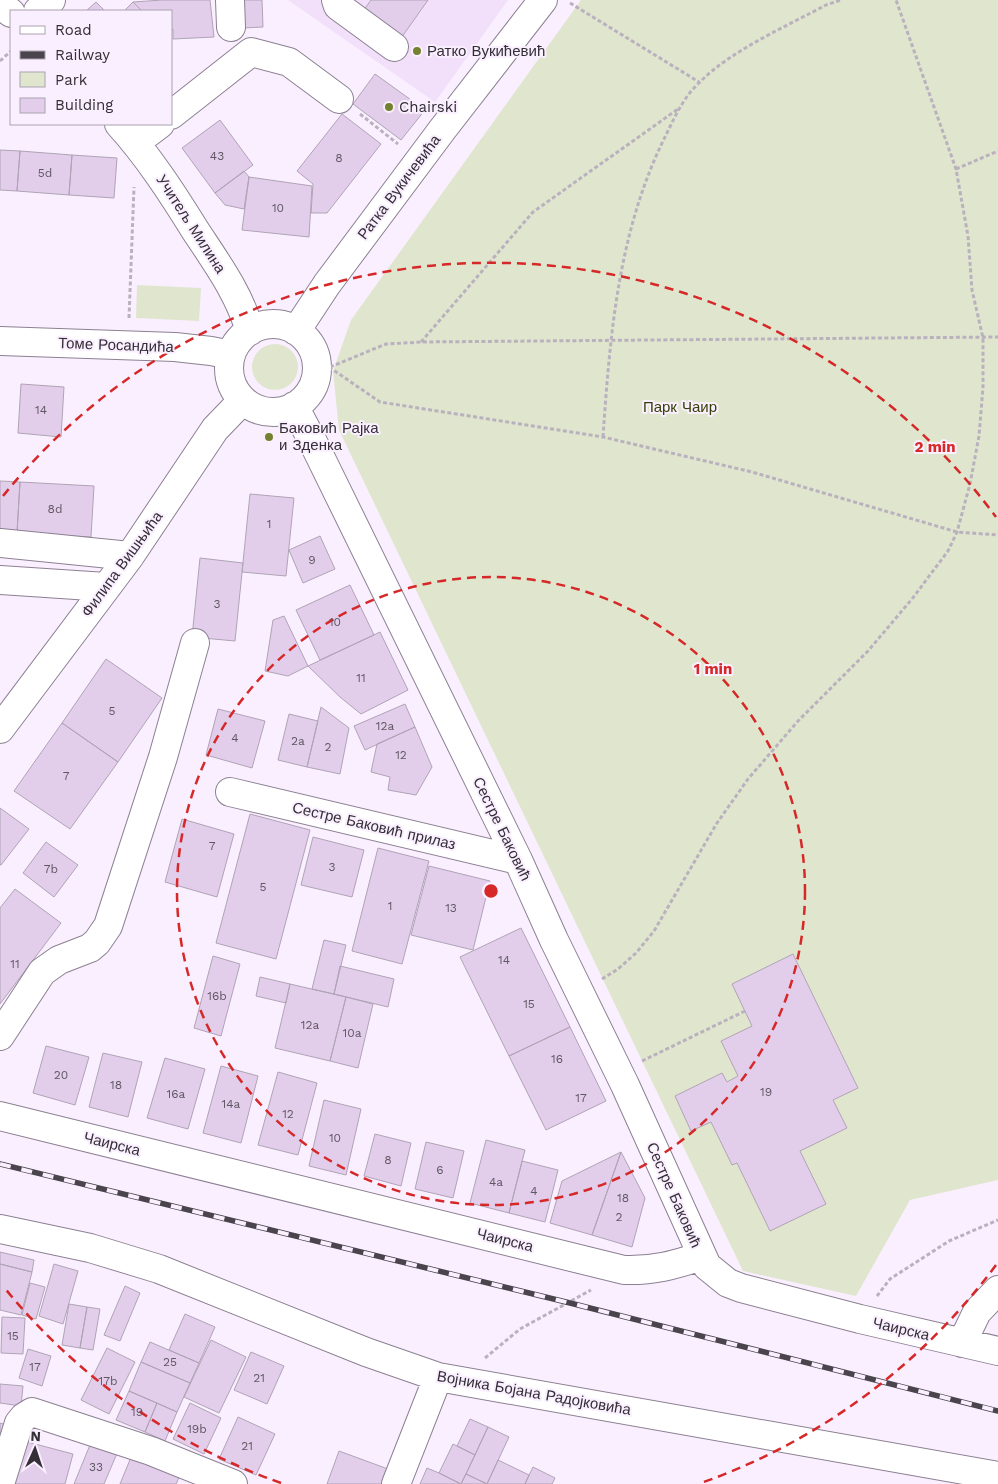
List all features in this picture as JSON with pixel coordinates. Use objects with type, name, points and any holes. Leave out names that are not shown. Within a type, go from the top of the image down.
[{"type":"street","points":[[39,10],[51,0]]},
{"type":"street","points":[[230,0],[231,27]]},
{"type":"street","points":[[336,0],[338,6],[394,46]]},
{"type":"street","name":"Ратка Вукичевића","points":[[296,331],[327,284],[442,130],[556,1]]},
{"type":"street","points":[[172,114],[251,52],[289,62],[339,99]]},
{"type":"street","points":[[127,133],[156,125]]},
{"type":"street","name":"Учитељ Милина","points":[[127,133],[182,208],[226,278],[243,309],[250,331]]},
{"type":"street","points":[[273,324],[285,326],[296,331],[307,339],[317,363],[316,376],[312,388],[304,399],[294,406],[281,411],[267,411],[254,408],[243,400],[231,379],[229,367],[235,346],[250,331],[261,326],[273,324]]},
{"type":"street","name":"Томе Росандића","points":[[0,341],[175,347],[231,355]]},
{"type":"street","name":"Филипа Вишњића","points":[[0,729],[130,556],[215,429],[243,400]]},
{"type":"street","name":"Сестре Баковић","points":[[294,406],[518,860],[554,940],[625,1085],[702,1256]]},
{"type":"street","points":[[0,543],[130,556]]},
{"type":"street","points":[[0,580],[106,587]]},
{"type":"street","points":[[0,1036],[42,972],[59,960],[90,948],[97,942],[108,926],[163,757],[195,643]]},
{"type":"street","name":"Сестре Баковић прилаз","points":[[230,792],[518,860]]},
{"type":"street","name":"Чаирска","points":[[0,1116],[624,1270],[644,1271],[668,1267],[702,1256],[707,1266],[719,1276],[728,1283],[741,1288],[860,1319],[998,1351]]},
{"type":"street","name":"Војника Бојана Радојковића","points":[[0,1229],[90,1248],[159,1270],[366,1352],[438,1377],[998,1476]]},
{"type":"street","points":[[962,1343],[977,1312],[998,1290]]},
{"type":"street","points":[[396,1484],[438,1377]]},
{"type":"street","points":[[0,1484],[20,1423],[24,1417],[32,1412],[151,1451],[232,1484]]},
{"type":"path","points":[[603,438],[610,342],[626,242],[636,206],[653,161],[679,109],[699,82],[729,58],[826,5],[842,0]]},
{"type":"path","points":[[602,979],[618,969],[636,953],[654,931],[717,824],[748,779],[798,721],[868,650],[912,599],[948,551],[957,532],[970,484],[979,436],[984,338],[972,290],[968,236],[956,169],[896,0]]},
{"type":"path","points":[[556,1],[699,82]]},
{"type":"path","points":[[0,61],[10,52]]},
{"type":"path","points":[[339,99],[401,146]]},
{"type":"path","points":[[421,342],[533,212],[679,109]]},
{"type":"path","points":[[956,169],[998,151]]},
{"type":"path","points":[[128,322],[134,184]]},
{"type":"path","points":[[998,337],[610,342],[421,342],[386,344],[329,367],[380,402],[603,438],[752,472],[957,532],[998,535]]},
{"type":"path","points":[[633,1065],[745,1011]]},
{"type":"path","points":[[875,1298],[890,1278],[948,1241],[998,1220]]},
{"type":"path","points":[[520,1329],[570,1303],[624,1270]]},
{"type":"shaded area","name":"Ратко Вукићевић","points":[[288,0],[508,0],[435,102]]},
{"type":"green space","name":"Парк Чаир","points":[[581,0],[998,0],[998,1180],[910,1200],[856,1296],[743,1271],[339,430],[333,371],[351,320]]},
{"type":"green space","points":[[137,285],[201,288],[199,321],[136,318]]},
{"type":"green space","points":[[275,344],[288,348],[294,354],[298,367],[294,380],[288,386],[275,390],[262,386],[256,380],[252,367],[256,354],[262,348]]},
{"type":"building","points":[[210,0],[214,37],[173,39],[172,10],[141,10],[133,2]]},
{"type":"building","points":[[243,0],[262,0],[263,27],[243,28]]},
{"type":"building","points":[[371,0],[428,0],[399,41],[361,14]]},
{"type":"building","points":[[96,2],[104,10],[87,10]]},
{"type":"building","points":[[133,2],[141,10],[125,10]]},
{"type":"building","name":"Chairski","points":[[375,74],[425,110],[401,140],[353,104]]},
{"type":"building","points":[[342,114],[381,144],[327,213],[311,213],[313,184],[297,171]]},
{"type":"building","points":[[220,120],[253,165],[215,193],[182,148]]},
{"type":"building","points":[[0,150],[20,151],[17,191],[0,190]]},
{"type":"building","points":[[20,151],[72,155],[69,195],[17,191]]},
{"type":"building","points":[[72,155],[117,158],[114,198],[69,195]]},
{"type":"building","points":[[244,171],[249,177],[244,209],[225,205],[215,193]]},
{"type":"building","points":[[249,177],[312,186],[309,237],[242,230]]},
{"type":"building","points":[[21,384],[64,387],[61,437],[18,433]]},
{"type":"building","points":[[0,481],[20,482],[17,533],[0,532]]},
{"type":"building","points":[[20,482],[94,486],[91,537],[17,533]]},
{"type":"building","points":[[250,494],[294,498],[286,576],[242,572]]},
{"type":"building","points":[[320,536],[335,569],[303,583],[289,550]]},
{"type":"building","points":[[200,558],[243,563],[235,641],[192,637]]},
{"type":"building","points":[[350,585],[374,635],[320,660],[296,610]]},
{"type":"building","points":[[284,616],[308,666],[288,676],[265,671],[273,620]]},
{"type":"building","points":[[380,632],[408,690],[361,714],[308,666]]},
{"type":"building","points":[[106,659],[162,698],[118,762],[62,723]]},
{"type":"building","points":[[405,704],[415,727],[365,750],[354,726]]},
{"type":"building","points":[[321,707],[349,728],[340,774],[307,767]]},
{"type":"building","points":[[218,709],[265,721],[252,768],[206,755]]},
{"type":"building","points":[[289,714],[318,721],[307,767],[278,760]]},
{"type":"building","points":[[62,723],[118,762],[70,829],[14,791]]},
{"type":"building","points":[[415,727],[432,767],[416,795],[388,790],[390,777],[371,772],[377,744]]},
{"type":"building","points":[[0,808],[29,829],[1,865],[0,865]]},
{"type":"building","points":[[250,814],[310,830],[276,959],[216,943]]},
{"type":"building","points":[[182,819],[234,834],[217,897],[165,882]]},
{"type":"building","points":[[313,837],[364,850],[352,897],[301,885]]},
{"type":"building","points":[[46,842],[78,865],[54,897],[23,873]]},
{"type":"building","points":[[378,848],[429,861],[402,964],[352,951]]},
{"type":"building","points":[[429,866],[490,881],[473,950],[411,935]]},
{"type":"building","points":[[15,889],[61,923],[0,1004],[0,908]]},
{"type":"building","points":[[521,928],[570,1027],[509,1056],[460,957]]},
{"type":"building","points":[[324,940],[346,945],[334,994],[312,989]]},
{"type":"building","points":[[793,954],[858,1088],[833,1100],[847,1128],[800,1151],[826,1204],[770,1231],[737,1163],[732,1165],[711,1122],[691,1131],[675,1096],[722,1073],[727,1082],[738,1076],[721,1041],[752,1026],[732,984]]},
{"type":"building","points":[[213,956],[240,964],[221,1036],[194,1028]]},
{"type":"building","points":[[340,966],[394,979],[388,1007],[334,994]]},
{"type":"building","points":[[260,977],[290,984],[286,1003],[256,996]]},
{"type":"building","points":[[290,984],[346,997],[330,1061],[275,1048]]},
{"type":"building","points":[[346,997],[373,1004],[358,1068],[330,1061]]},
{"type":"building","points":[[570,1027],[606,1101],[546,1130],[509,1056]]},
{"type":"building","points":[[46,1046],[89,1057],[75,1105],[33,1093]]},
{"type":"building","points":[[103,1053],[142,1062],[128,1117],[89,1107]]},
{"type":"building","points":[[165,1058],[205,1069],[188,1129],[147,1118]]},
{"type":"building","points":[[221,1066],[258,1076],[241,1143],[203,1133]]},
{"type":"building","points":[[278,1072],[317,1083],[298,1155],[258,1145]]},
{"type":"building","points":[[324,1100],[361,1109],[346,1175],[309,1166]]},
{"type":"building","points":[[375,1134],[411,1143],[401,1186],[364,1176]]},
{"type":"building","points":[[486,1140],[525,1150],[509,1213],[470,1203]]},
{"type":"building","points":[[426,1142],[464,1151],[453,1198],[415,1189]]},
{"type":"building","points":[[621,1152],[645,1198],[632,1247],[592,1235]]},
{"type":"building","points":[[621,1152],[592,1235],[550,1223],[562,1181]]},
{"type":"building","points":[[522,1161],[558,1170],[545,1222],[509,1213]]},
{"type":"building","points":[[0,1252],[34,1260],[32,1272],[0,1264]]},
{"type":"building","points":[[0,1264],[32,1272],[21,1315],[0,1310]]},
{"type":"building","points":[[54,1264],[78,1271],[63,1324],[39,1316]]},
{"type":"building","points":[[30,1283],[45,1287],[36,1319],[22,1315]]},
{"type":"building","points":[[125,1286],[140,1293],[120,1341],[104,1335]]},
{"type":"building","points":[[69,1304],[87,1307],[80,1348],[62,1345]]},
{"type":"building","points":[[87,1307],[100,1309],[93,1350],[80,1348]]},
{"type":"building","points":[[185,1314],[215,1327],[199,1363],[169,1350]]},
{"type":"building","points":[[2,1317],[25,1318],[23,1354],[1,1353]]},
{"type":"building","points":[[211,1340],[246,1357],[219,1413],[184,1397]]},
{"type":"building","points":[[150,1342],[199,1363],[190,1383],[141,1362]]},
{"type":"building","points":[[107,1348],[135,1362],[109,1414],[81,1400]]},
{"type":"building","points":[[28,1349],[51,1356],[42,1386],[19,1378]]},
{"type":"building","points":[[251,1352],[284,1366],[267,1404],[234,1390]]},
{"type":"building","points":[[141,1362],[190,1383],[177,1412],[129,1391]]},
{"type":"building","points":[[0,1384],[23,1386],[21,1406],[0,1403]]},
{"type":"building","points":[[129,1391],[157,1403],[145,1432],[116,1420]]},
{"type":"building","points":[[157,1403],[177,1412],[165,1441],[145,1432]]},
{"type":"building","points":[[190,1403],[221,1418],[204,1454],[173,1439]]},
{"type":"building","points":[[238,1417],[275,1434],[256,1475],[219,1459]]},
{"type":"building","points":[[470,1419],[488,1427],[475,1455],[457,1446]]},
{"type":"building","points":[[0,1423],[12,1427],[0,1442]]},
{"type":"building","points":[[488,1427],[509,1437],[487,1484],[466,1474]]},
{"type":"building","points":[[20,1440],[73,1454],[65,1484],[10,1484]]},
{"type":"building","points":[[92,1440],[118,1451],[104,1484],[74,1484]]},
{"type":"building","points":[[453,1444],[475,1455],[461,1484],[439,1473]]},
{"type":"building","points":[[134,1450],[182,1471],[176,1484],[120,1484]]},
{"type":"building","points":[[339,1451],[388,1469],[382,1484],[327,1484]]},
{"type":"building","points":[[498,1460],[529,1475],[525,1484],[487,1484]]},
{"type":"building","points":[[533,1467],[555,1478],[552,1484],[525,1484]]},
{"type":"building","points":[[427,1468],[439,1473],[461,1484],[420,1484]]},
{"type":"building","points":[[466,1474],[487,1484],[461,1484]]},
{"type":"railway","points":[[0,1164],[570,1303],[998,1411]]},
{"type":"place","name":"Ратко Вукићевић","points":[[417,51]]},
{"type":"place","name":"Chairski","points":[[389,107]]},
{"type":"place","name":"Баковић Рајка и Зденка","points":[[269,437]]}]
